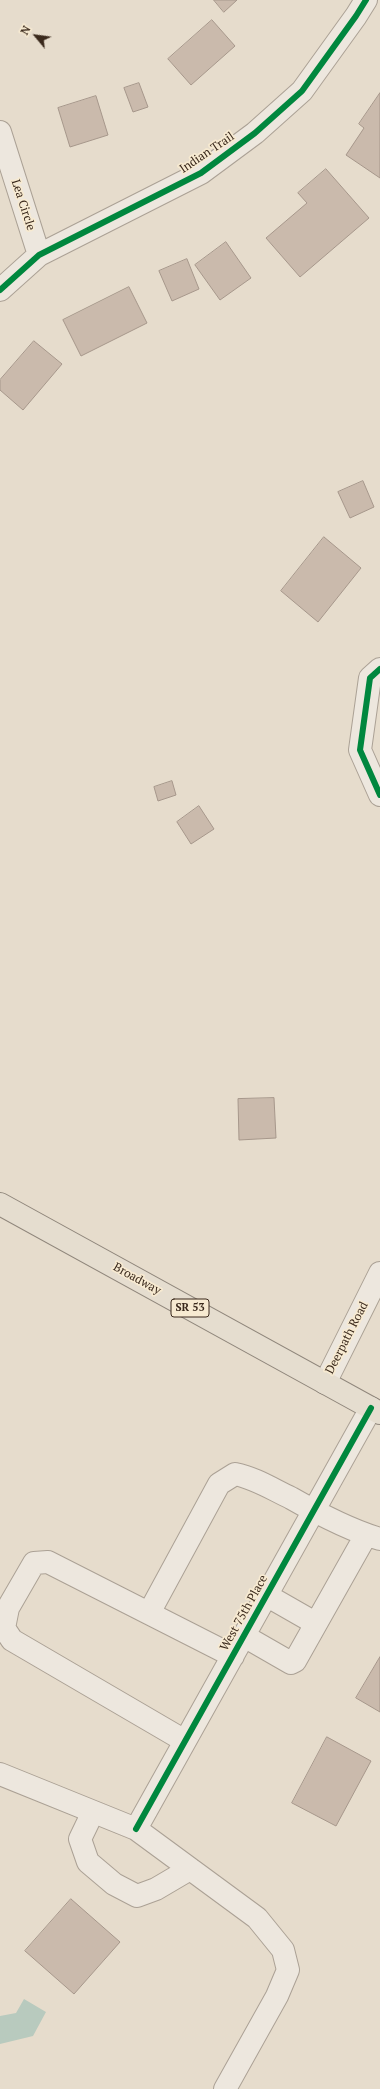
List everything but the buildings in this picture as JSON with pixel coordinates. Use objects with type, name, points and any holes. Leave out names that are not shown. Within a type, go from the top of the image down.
[{"type":"main road","name":"Broadway","points":[[0,1204],[375,1410]]},
{"type":"street","name":"Indian Trail","points":[[0,290],[40,255],[200,173],[255,133],[302,91],[366,0]]},
{"type":"street","name":"Lea Circle","points":[[0,132],[40,255]]},
{"type":"street","points":[[380,669],[370,678],[360,750],[380,796]]},
{"type":"street","name":"Deerpath Road","points":[[325,1383],[380,1273]]},
{"type":"street","name":"West 75th Place","points":[[136,1829],[313,1510],[375,1410]]},
{"type":"street","points":[[149,1613],[219,1484],[235,1474],[251,1477],[313,1510],[373,1537],[315,1623],[295,1661],[291,1663],[244,1636]]},
{"type":"street","points":[[185,1741],[12,1640],[4,1628],[8,1608],[34,1563],[48,1562],[233,1656]]},
{"type":"street","points":[[266,1595],[315,1623]]},
{"type":"street","points":[[0,1774],[136,1829],[257,1918],[283,1950],[288,1970],[277,1996],[225,2089]]},
{"type":"street","points":[[93,1812],[80,1838],[88,1862],[114,1884],[138,1896],[156,1889],[190,1868]]},
{"type":"shaded area","points":[[24,1999],[46,2012],[33,2036],[0,2044],[0,2016],[16,2013]]},
{"type":"cycle path","points":[[0,290],[39,255],[201,173],[255,133],[302,91],[366,0]]},
{"type":"cycle path","points":[[380,669],[370,678],[360,750],[380,795]]},
{"type":"cycle path","points":[[136,1829],[371,1408]]}]
